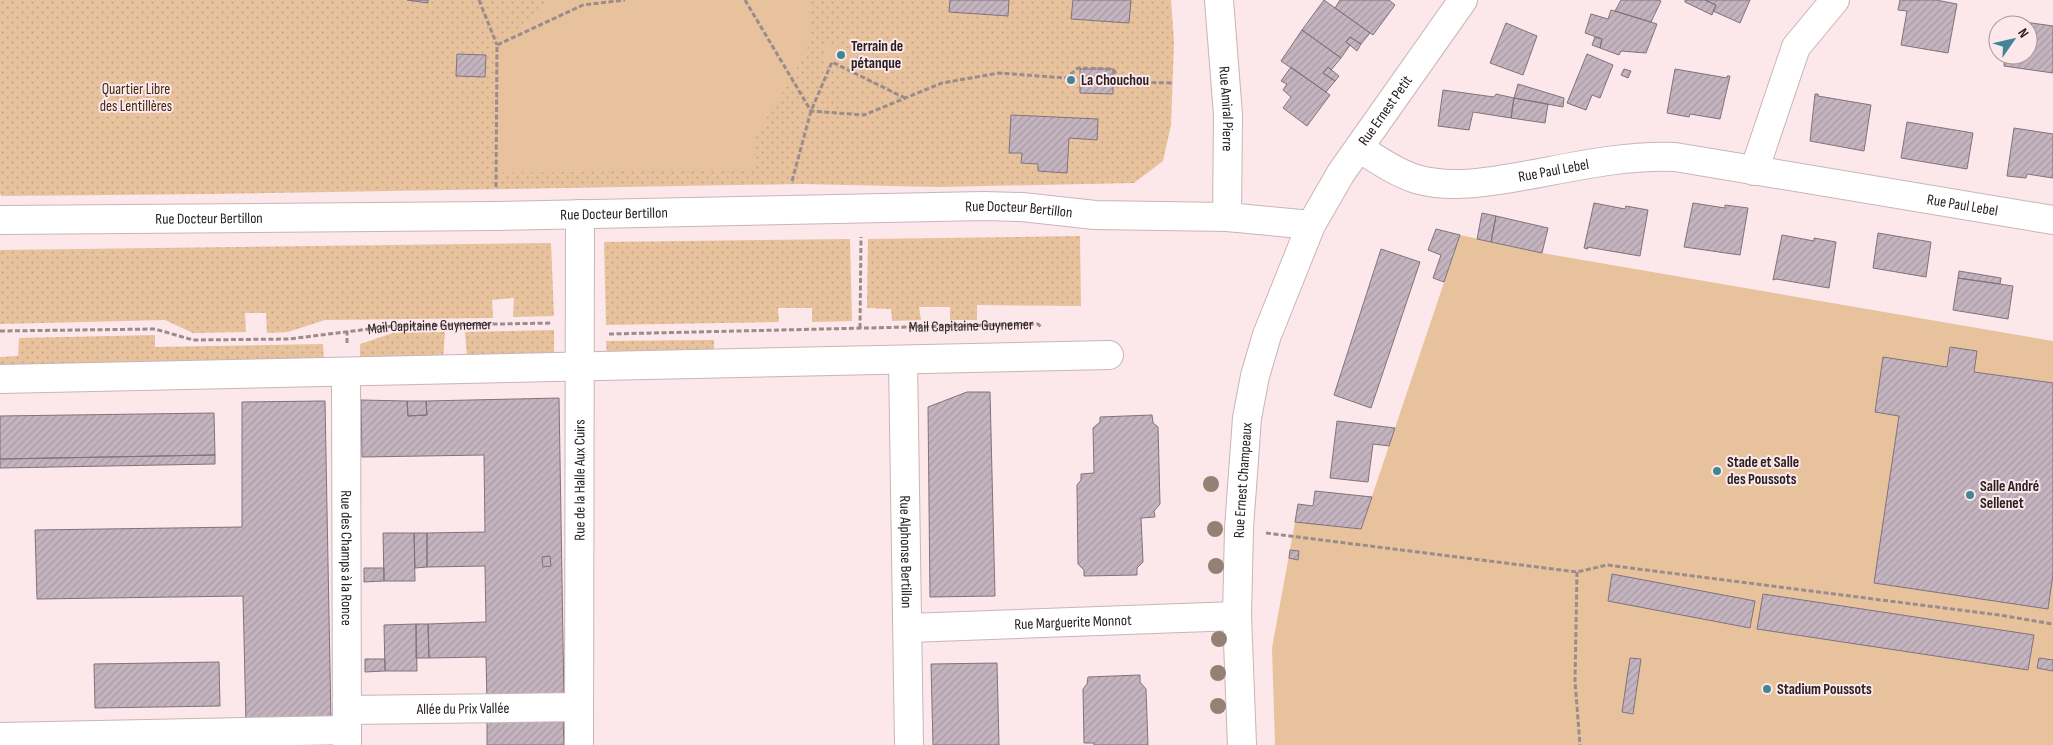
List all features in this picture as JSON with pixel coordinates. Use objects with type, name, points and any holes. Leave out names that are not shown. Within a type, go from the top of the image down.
[{"type":"street","name":"Rue Amiral Pierre","points":[[1219,0],[1228,115],[1227,217]]},
{"type":"street","name":"Rue Ernest Petit","points":[[1311,226],[1341,174],[1463,0]]},
{"type":"street","points":[[1754,171],[1796,47],[1835,0]]},
{"type":"street","name":"Rue Paul Lebel","points":[[1359,148],[1399,172],[1416,179],[1443,183],[1490,182],[1629,158],[1651,156],[1698,160],[1754,171],[2053,220]]},
{"type":"street","name":"Rue Docteur Bertillon","points":[[0,220],[11,222],[496,216],[1022,207],[1095,215],[1227,217],[1311,226]]},
{"type":"street","name":"Rue de la Halle Aux Cuirs","points":[[579,745],[580,214]]},
{"type":"street","name":"Rue Ernest Champeaux","points":[[1242,745],[1237,616],[1239,528],[1246,418],[1255,376],[1267,335],[1311,226]]},
{"type":"street","name":"Mail Capitaine Guynemer","points":[[0,379],[1109,355]]},
{"type":"street","name":"Rue Alphonse Bertillon","points":[[903,360],[909,628],[909,745]]},
{"type":"street","name":"Rue des Champs à la Ronce","points":[[346,372],[347,728]]},
{"type":"street","name":"Rue Marguerite Monnot","points":[[909,628],[1237,616]]},
{"type":"street","name":"Allée du Prix Vallée","points":[[0,737],[347,728],[578,707]]},
{"type":"path","points":[[479,0],[497,45],[496,216]]},
{"type":"path","points":[[497,45],[583,5],[625,0]]},
{"type":"path","points":[[745,0],[811,111]]},
{"type":"path","points":[[791,184],[811,111],[832,62],[905,98]]},
{"type":"path","points":[[811,111],[864,115],[942,83],[999,74],[1066,78],[1078,68],[1113,69],[1122,82],[1172,83]]},
{"type":"path","points":[[860,361],[861,209]]},
{"type":"path","name":"Mail Capitaine Guynemer","points":[[0,331],[155,329],[193,340],[289,338],[394,326],[553,323],[605,334],[1038,324],[1068,356]]},
{"type":"path","points":[[1239,528],[1577,572],[1607,565],[1999,615],[2053,624]]},
{"type":"path","points":[[1577,572],[1575,681],[1580,745]]},
{"type":"green space","name":"Quartier Libre des Lentillères","points":[[0,0],[1171,0],[1174,42],[1171,125],[1163,161],[1134,183],[938,187],[801,184],[2,196],[0,194]]},
{"type":"green space","points":[[556,0],[809,0],[810,43],[755,137],[755,169],[496,173],[502,42],[545,5]]},
{"type":"green space","name":"Terrain de pétanque","points":[[825,46],[857,49],[856,64],[824,62]]},
{"type":"green space","name":"Stade et Salle des Poussots","points":[[1460,235],[1542,253],[2053,341],[2053,745],[1275,745],[1272,648],[1295,522],[1361,529]]},
{"type":"green space","points":[[1080,236],[1081,306],[977,305],[977,320],[950,320],[950,307],[919,307],[921,320],[892,321],[891,309],[867,308],[868,239]]},
{"type":"green space","points":[[850,239],[852,321],[812,322],[812,308],[778,308],[779,322],[606,325],[604,242]]},
{"type":"green space","points":[[551,243],[554,316],[513,317],[514,298],[492,300],[493,318],[325,320],[288,332],[267,333],[266,313],[245,313],[246,332],[193,333],[165,320],[0,324],[0,250]]},
{"type":"green space","points":[[554,330],[554,356],[467,357],[465,332]]},
{"type":"green space","points":[[445,332],[443,359],[360,361],[360,344],[393,333]]},
{"type":"green space","points":[[155,335],[155,347],[323,344],[324,363],[0,368],[0,357],[18,356],[19,338]]},
{"type":"green space","points":[[714,340],[714,355],[607,357],[606,341]]},
{"type":"building","points":[[407,0],[428,0],[428,3]]},
{"type":"building","points":[[950,0],[1009,0],[1008,16],[949,12]]},
{"type":"building","points":[[1073,0],[1131,0],[1129,23],[1071,19]]},
{"type":"building","points":[[1324,0],[1370,33],[1361,44],[1350,37],[1346,42],[1350,45],[1341,58],[1302,30]]},
{"type":"building","points":[[1340,0],[1389,0],[1395,5],[1373,35],[1335,8]]},
{"type":"building","points":[[1621,0],[1661,1],[1651,22],[1615,11]]},
{"type":"building","points":[[1685,0],[1705,0],[1716,5],[1712,15],[1685,2]]},
{"type":"building","points":[[1705,0],[1750,0],[1740,23],[1713,11],[1716,5]]},
{"type":"building","points":[[1900,0],[1936,0],[1957,4],[1948,53],[1901,45],[1907,11],[1898,10]]},
{"type":"building","points":[[1611,10],[1657,24],[1646,53],[1621,51],[1619,55],[1600,48],[1602,39],[1585,33],[1591,14],[1608,19]]},
{"type":"building","points":[[1506,23],[1537,36],[1523,75],[1490,63]]},
{"type":"building","points":[[2038,24],[2053,26],[2053,73],[2004,66],[2038,65]]},
{"type":"building","points":[[1302,30],[1341,58],[1331,70],[1328,67],[1323,73],[1335,81],[1326,92],[1281,61]]},
{"type":"building","points":[[1350,37],[1361,44],[1357,51],[1346,42]]},
{"type":"building","points":[[1595,37],[1602,39],[1600,48],[1592,45]]},
{"type":"building","points":[[457,54],[486,55],[485,77],[456,76]]},
{"type":"building","points":[[1587,54],[1613,65],[1600,98],[1592,95],[1586,110],[1567,103]]},
{"type":"building","points":[[1291,67],[1330,95],[1307,126],[1283,108],[1291,97],[1283,90],[1287,84],[1281,81]]},
{"type":"building","points":[[1328,67],[1339,76],[1335,81],[1323,73]]},
{"type":"building","points":[[1080,69],[1113,69],[1113,94],[1080,93]]},
{"type":"building","points":[[1624,69],[1631,71],[1628,78],[1621,75]]},
{"type":"building","points":[[1675,69],[1727,78],[1727,76],[1730,76],[1720,119],[1690,114],[1689,117],[1667,113]]},
{"type":"building","points":[[1518,84],[1564,98],[1563,107],[1514,98]]},
{"type":"building","points":[[1443,90],[1494,97],[1496,94],[1514,98],[1511,118],[1473,112],[1469,130],[1438,126]]},
{"type":"building","points":[[1815,94],[1871,105],[1864,151],[1810,141]]},
{"type":"building","points":[[1514,98],[1548,104],[1545,123],[1511,118]]},
{"type":"building","points":[[1011,115],[1098,119],[1097,140],[1069,138],[1067,173],[1038,171],[1038,164],[1021,163],[1022,153],[1009,153]]},
{"type":"building","points":[[1907,122],[1973,133],[1967,169],[1901,158]]},
{"type":"building","points":[[2014,128],[2053,134],[2053,178],[2027,174],[2026,178],[2007,176]]},
{"type":"building","points":[[1594,203],[1625,209],[1626,206],[1648,210],[1640,256],[1584,248]]},
{"type":"building","points":[[1693,203],[1725,208],[1725,205],[1748,208],[1740,255],[1684,247]]},
{"type":"building","points":[[1482,213],[1496,216],[1491,242],[1477,239]]},
{"type":"building","points":[[1496,216],[1548,228],[1542,253],[1491,242]]},
{"type":"building","points":[[1436,229],[1460,235],[1444,282],[1433,278],[1441,255],[1428,250]]},
{"type":"building","points":[[1878,233],[1931,242],[1926,277],[1873,268]]},
{"type":"building","points":[[1782,235],[1814,241],[1814,238],[1836,242],[1829,288],[1773,280]]},
{"type":"building","points":[[1381,249],[1420,262],[1371,408],[1334,395]]},
{"type":"building","points":[[1959,271],[2001,278],[2000,284],[1958,278]]},
{"type":"building","points":[[1958,278],[2013,286],[2008,319],[1953,310]]},
{"type":"building","name":"Salle André Sellenet","points":[[1950,347],[1977,351],[1974,372],[2053,383],[2053,574],[2048,609],[1874,583],[1899,416],[1875,412],[1883,357],[1947,367]]},
{"type":"building","points":[[967,392],[990,392],[995,596],[930,597],[928,407]]},
{"type":"building","points":[[559,398],[564,701],[487,702],[486,657],[429,658],[428,624],[486,622],[485,566],[427,567],[427,533],[485,532],[484,455],[362,457],[361,400],[407,401],[408,416],[427,415],[426,401]]},
{"type":"building","points":[[325,401],[331,722],[246,724],[243,596],[37,599],[35,530],[242,527],[242,402]]},
{"type":"building","points":[[407,401],[426,401],[427,415],[408,416]]},
{"type":"building","points":[[214,413],[215,455],[0,459],[0,416]]},
{"type":"building","points":[[1152,415],[1153,423],[1158,427],[1160,504],[1154,511],[1155,517],[1141,518],[1143,562],[1137,568],[1137,575],[1084,576],[1084,570],[1078,564],[1077,485],[1081,480],[1081,474],[1094,473],[1093,428],[1100,422],[1100,417]]},
{"type":"building","points":[[1337,421],[1395,428],[1389,446],[1373,444],[1368,482],[1330,478]]},
{"type":"building","points":[[215,455],[215,464],[0,468],[0,459]]},
{"type":"building","points":[[1315,491],[1372,497],[1361,529],[1295,522],[1298,504],[1313,506]]},
{"type":"building","points":[[383,533],[414,533],[415,581],[384,581]]},
{"type":"building","points":[[414,533],[427,533],[427,567],[415,568]]},
{"type":"building","points":[[1290,550],[1299,551],[1298,560],[1289,558]]},
{"type":"building","points":[[550,556],[551,566],[543,567],[542,557]]},
{"type":"building","points":[[364,568],[384,568],[384,581],[364,582]]},
{"type":"building","points":[[1612,574],[1755,601],[1750,628],[1608,601]]},
{"type":"building","points":[[1763,594],[2034,635],[2028,670],[1757,629]]},
{"type":"building","points":[[416,624],[417,671],[385,671],[384,625]]},
{"type":"building","points":[[416,624],[428,624],[429,658],[416,658]]},
{"type":"building","points":[[1630,658],[1641,659],[1633,714],[1622,712]]},
{"type":"building","points":[[2039,658],[2053,660],[2053,671],[2037,668]]},
{"type":"building","points":[[365,659],[385,659],[385,671],[365,672]]},
{"type":"building","points":[[219,662],[220,706],[95,708],[94,664]]},
{"type":"building","points":[[997,663],[999,745],[933,745],[931,664]]},
{"type":"building","points":[[1140,675],[1140,682],[1146,689],[1148,745],[1094,745],[1094,743],[1084,743],[1083,689],[1087,684],[1088,677]]},
{"type":"building","points":[[563,718],[564,745],[487,745],[487,719]]},
{"type":"place","name":"Terrain de pétanque","points":[[841,55]]},
{"type":"place","name":"La Chouchou","points":[[1071,80]]},
{"type":"place","name":"Stade et Salle des Poussots","points":[[1717,471]]},
{"type":"place","name":"Salle André Sellenet","points":[[1970,495]]},
{"type":"place","name":"Stadium Poussots","points":[[1767,689]]}]
